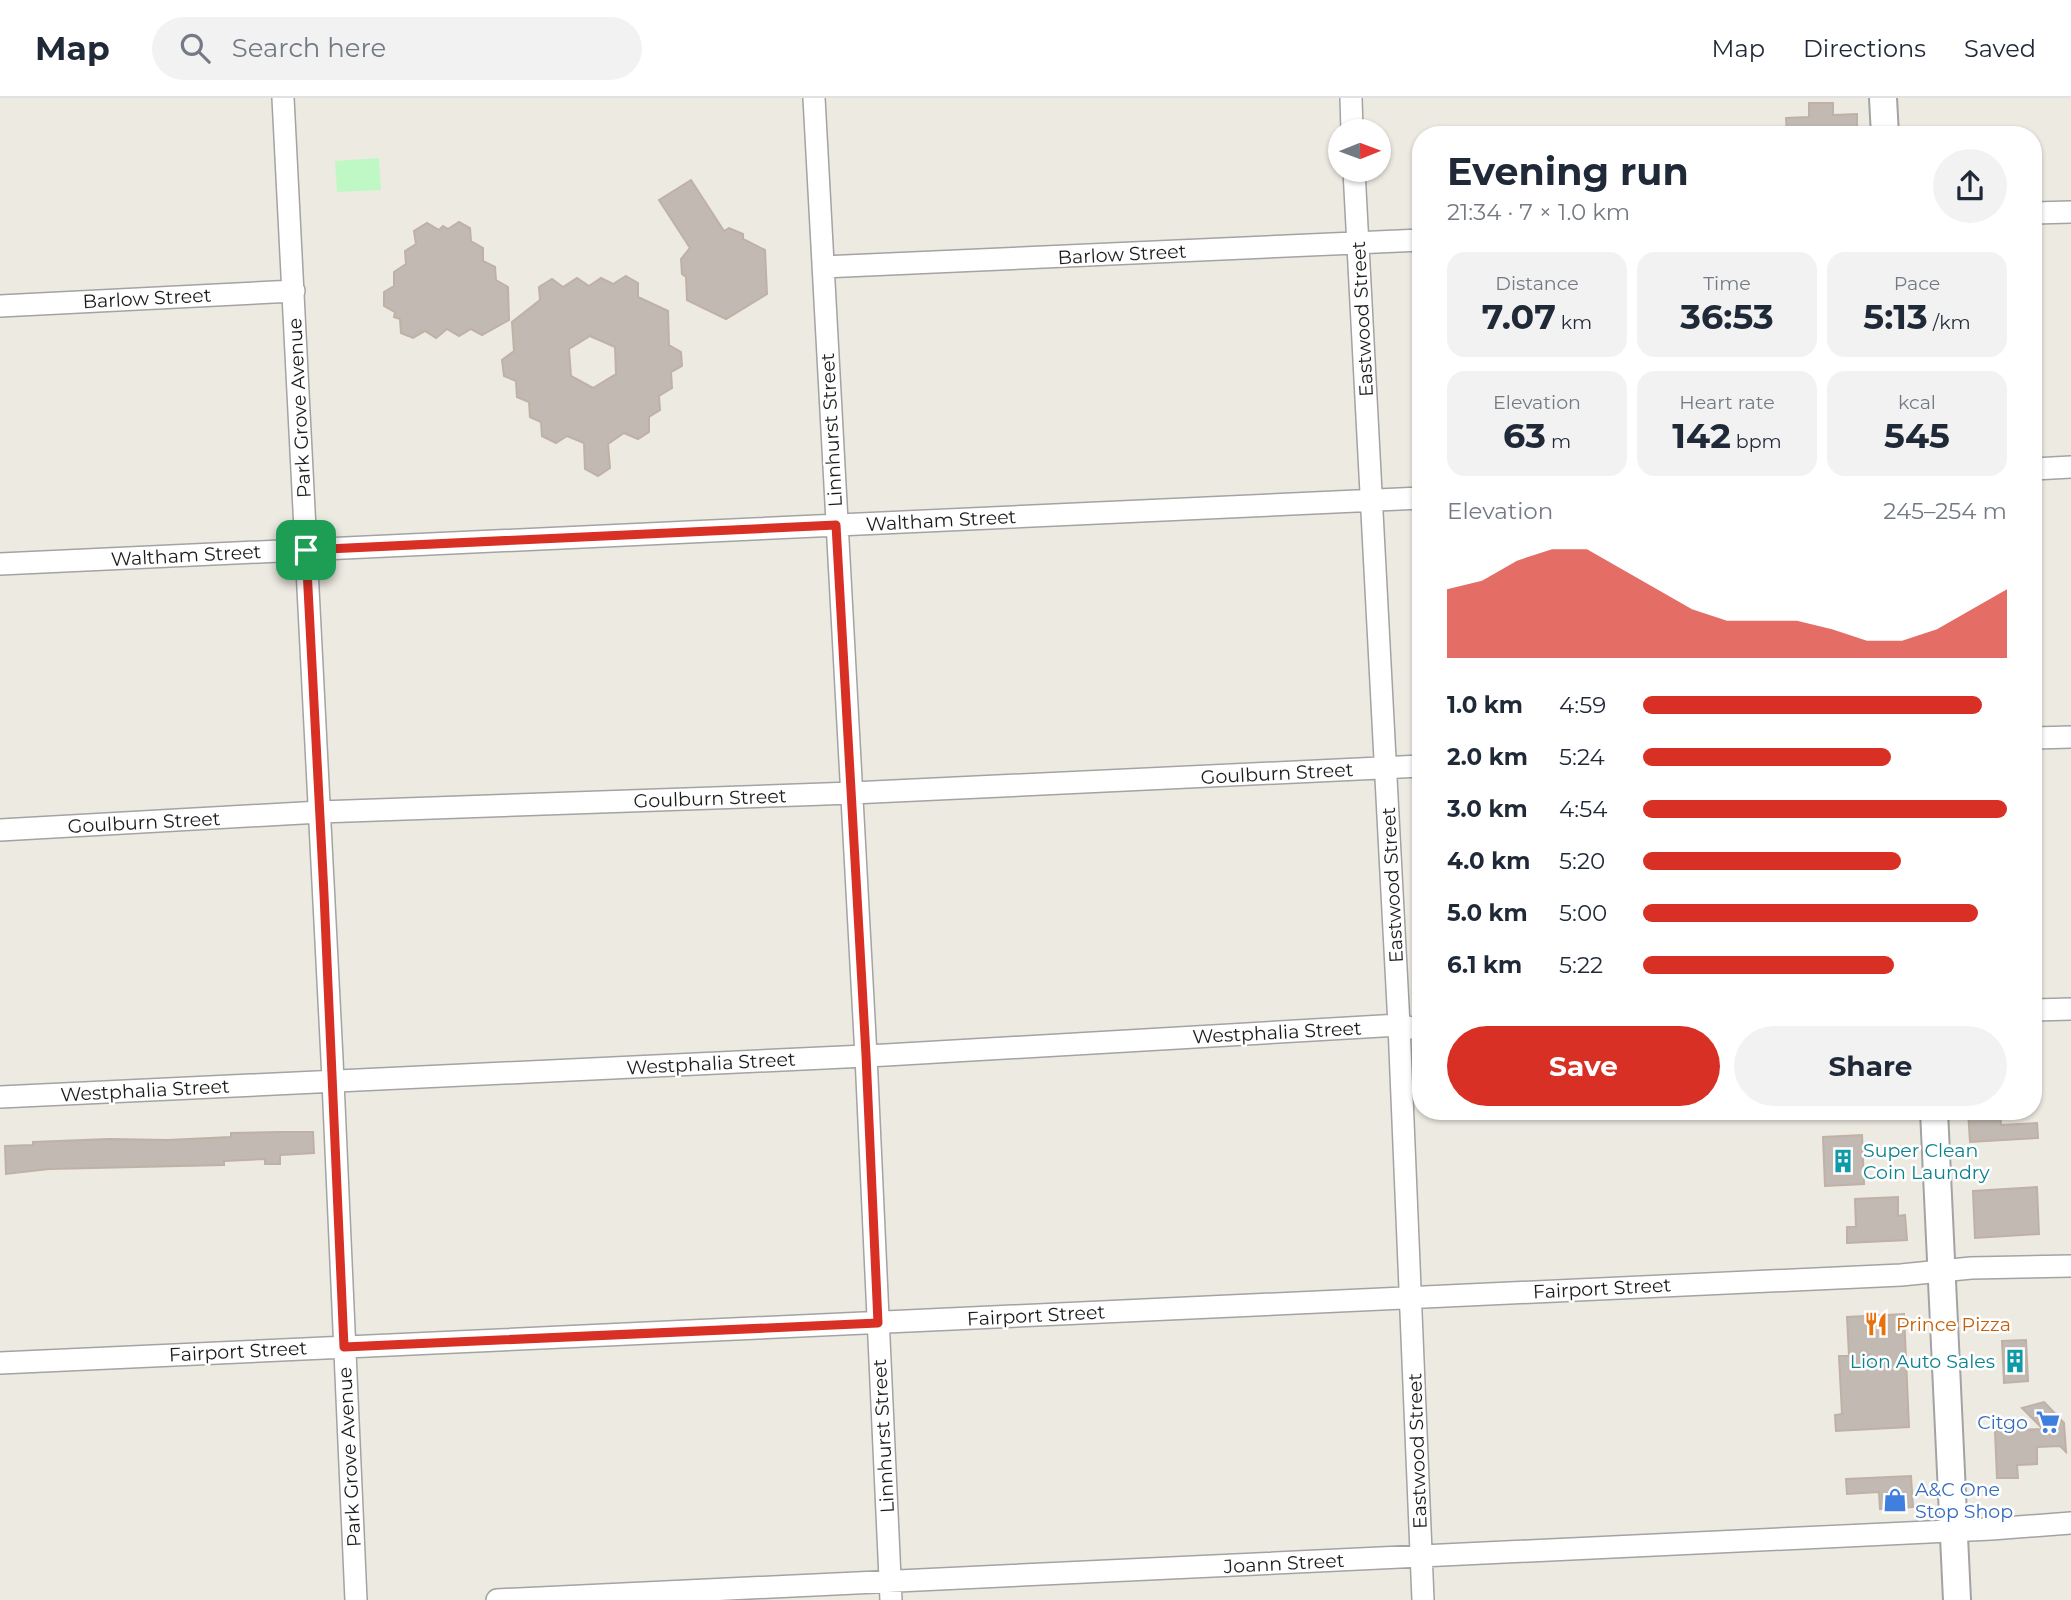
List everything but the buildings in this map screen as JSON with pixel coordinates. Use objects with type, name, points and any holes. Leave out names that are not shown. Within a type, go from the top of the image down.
[{"type":"street","name":"Park Grove Avenue","points":[[283,98],[320,812],[356,1600]]},
{"type":"street","name":"Linnhurst Street","points":[[814,98],[866,1055],[891,1591]]},
{"type":"street","points":[[1351,98],[1352,119]]},
{"type":"street","points":[[1883,98],[1885,126]]},
{"type":"street","name":"Eastwood Street","points":[[1355,182],[1387,767],[1423,1600]]},
{"type":"street","points":[[2042,214],[2071,212]]},
{"type":"street","name":"Barlow Street","points":[[823,267],[1412,240]]},
{"type":"street","name":"Barlow Street","points":[[0,306],[294,291]]},
{"type":"street","points":[[2042,469],[2071,467]]},
{"type":"street","name":"Waltham Street","points":[[0,564],[1412,499]]},
{"type":"street","points":[[2042,738],[2071,737]]},
{"type":"street","name":"Goulburn Street","points":[[0,830],[320,812],[852,793],[1412,766]]},
{"type":"street","points":[[2042,1010],[2071,1009]]},
{"type":"street","name":"Westphalia Street","points":[[0,1097],[866,1055],[1399,1025],[1412,1028]]},
{"type":"street","points":[[1934,1120],[1957,1600]]},
{"type":"street","name":"Fairport Street","points":[[0,1363],[2071,1266]]},
{"type":"street","name":"Joann Street","points":[[497,1600],[891,1591],[1421,1556],[2071,1524]]},
{"type":"green space","points":[[379,158],[381,190],[337,192],[335,161]]},
{"type":"place","name":"Super Clean Coin Laundry","points":[[1843,1161]]},
{"type":"place","name":"Prince Pizza","points":[[1876,1324]]},
{"type":"place","name":"Lion Auto Sales","points":[[2015,1361]]},
{"type":"place","name":"Citgo","points":[[2048,1422]]},
{"type":"place","name":"A&C One Stop Shop","points":[[1895,1500]]},
{"type":"route","points":[[836,525],[866,1055],[878,1323],[344,1347],[306,550],[836,525]]}]
